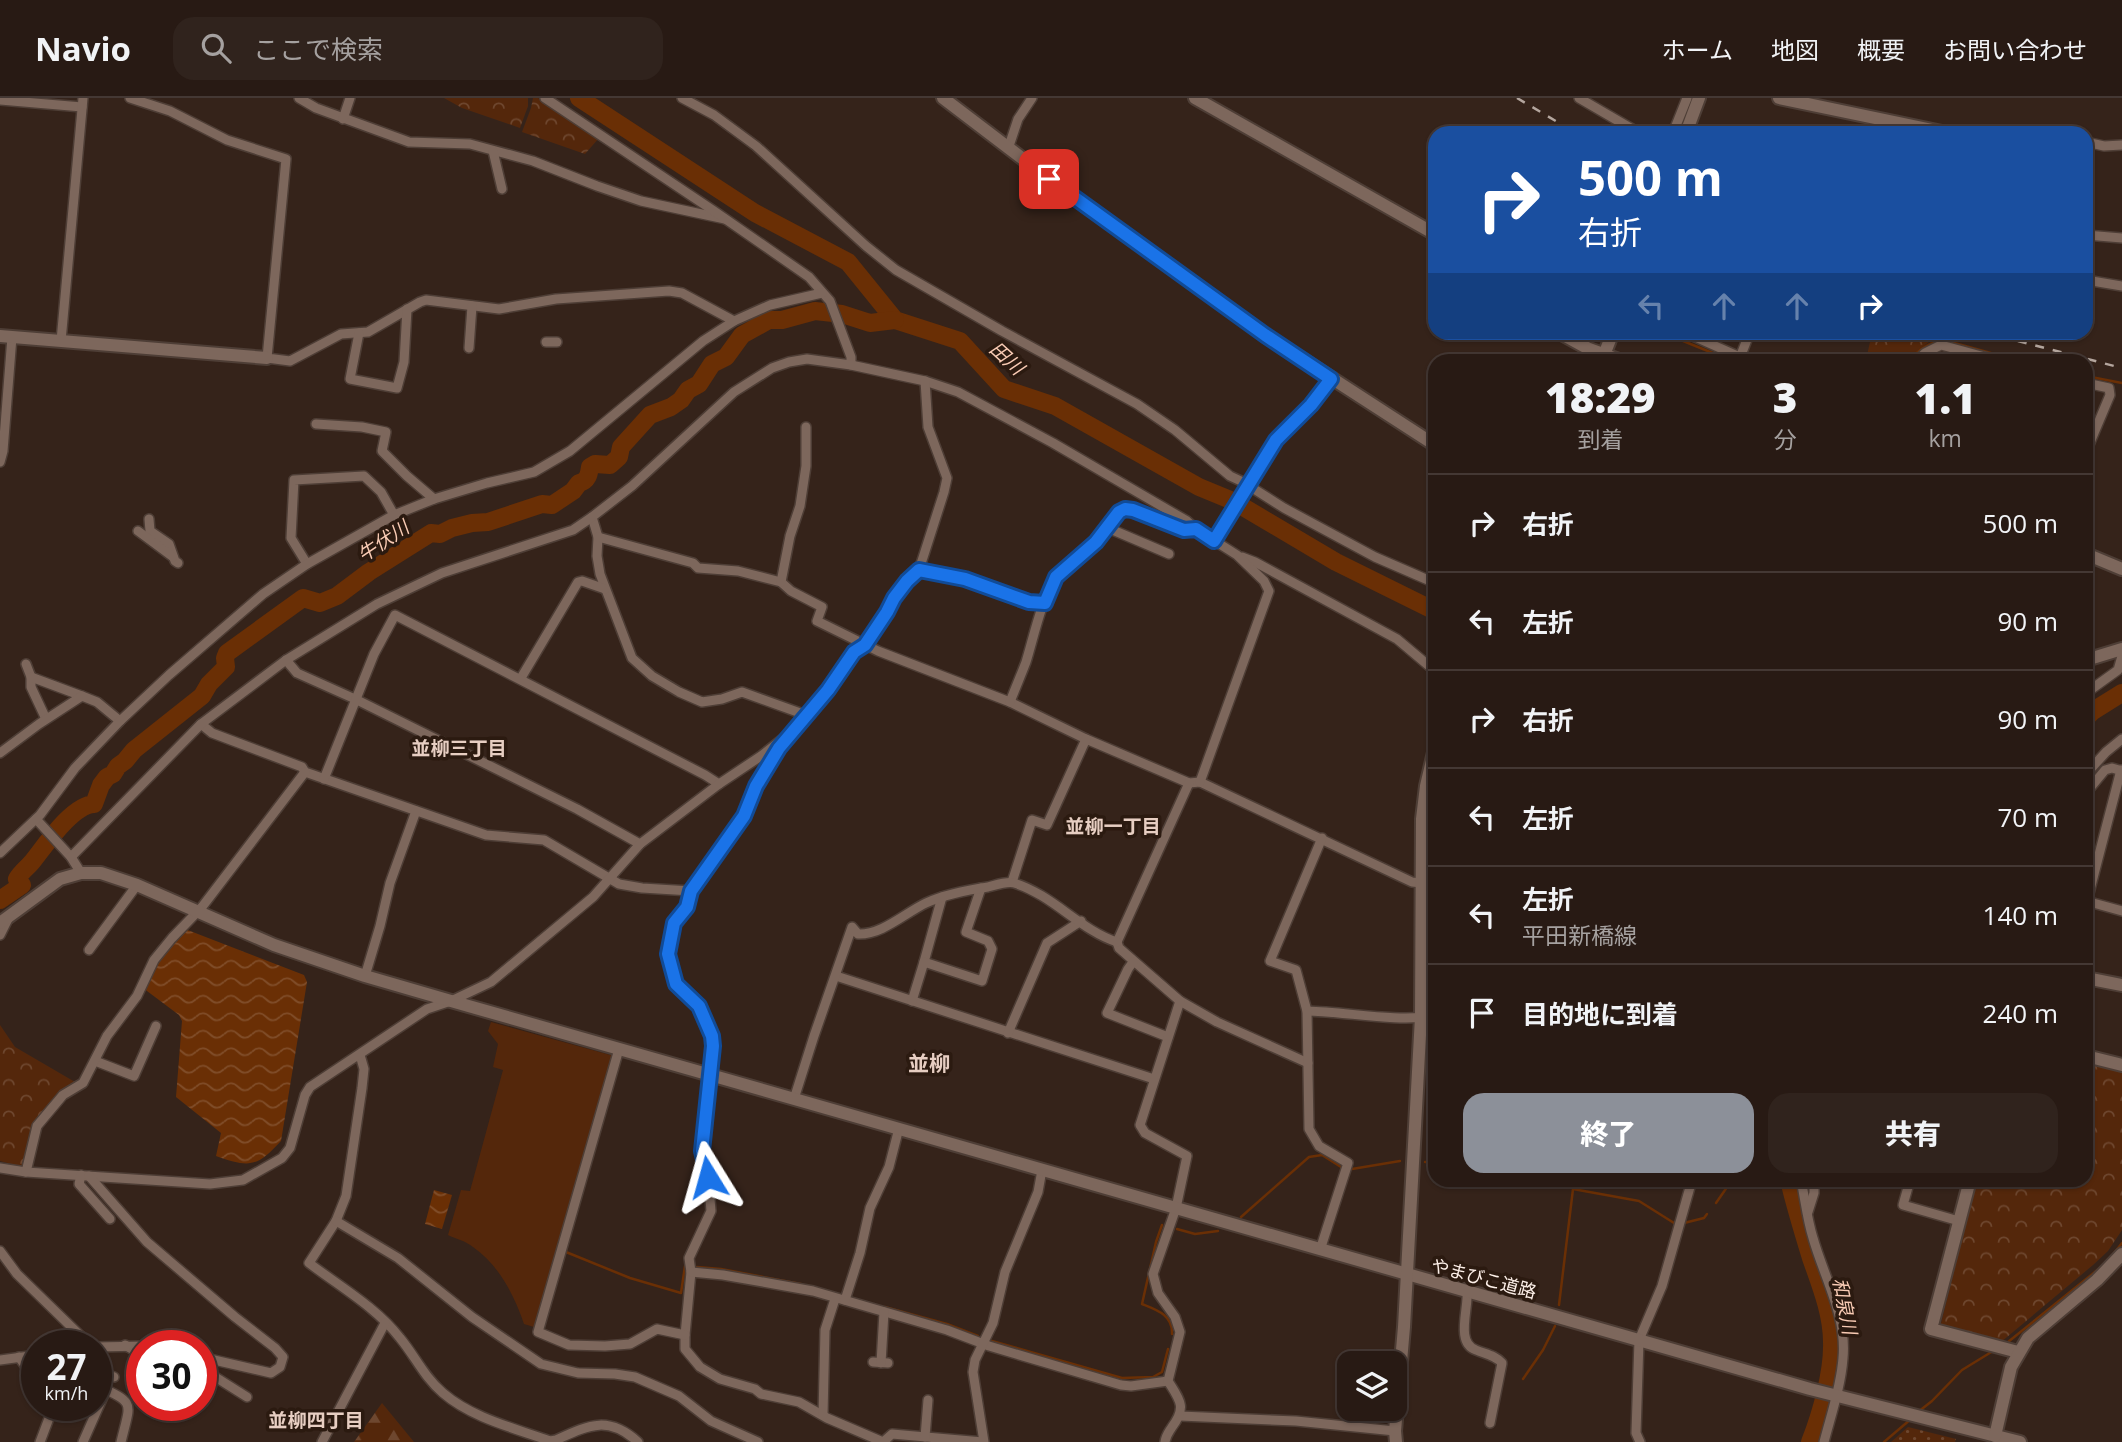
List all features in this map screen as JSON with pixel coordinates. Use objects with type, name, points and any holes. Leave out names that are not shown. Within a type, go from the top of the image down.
[{"type":"street","points":[[130,98],[170,111],[227,140],[286,159],[267,358]]},
{"type":"street","points":[[299,98],[343,119],[409,142],[470,144],[533,161],[641,201],[725,219]]},
{"type":"street","points":[[343,119],[350,98]]},
{"type":"street","points":[[545,98],[808,277],[830,301],[851,363]]},
{"type":"street","points":[[682,98],[714,115],[756,146],[896,270],[1137,404],[1175,430],[1230,476],[1284,508],[1345,541],[1428,580]]},
{"type":"street","points":[[943,98],[1008,149],[1265,335],[1428,441]]},
{"type":"street","points":[[1008,149],[1018,119],[1032,98]]},
{"type":"street","points":[[1195,98],[1428,230]]},
{"type":"street","points":[[1579,98],[1628,126]]},
{"type":"street","points":[[1675,126],[1687,98]]},
{"type":"street","points":[[1689,126],[1699,98]]},
{"type":"street","points":[[1779,98],[1913,126]]},
{"type":"street","points":[[0,100],[83,102],[61,341]]},
{"type":"street","points":[[2093,144],[2122,145]]},
{"type":"street","points":[[493,151],[502,189]]},
{"type":"street","points":[[2093,236],[2122,238]]},
{"type":"street","points":[[2093,281],[2122,286]]},
{"type":"street","points":[[0,462],[3,451],[6,337],[290,361],[341,334],[368,332],[426,300],[499,309],[556,299],[669,291],[682,293],[734,321]]},
{"type":"street","points":[[0,853],[38,820],[75,768],[120,721],[263,594],[307,564],[394,515],[434,499],[534,472],[565,455],[703,341],[734,321],[770,305],[822,293]]},
{"type":"street","points":[[469,348],[472,306]]},
{"type":"street","points":[[359,334],[350,379],[397,388],[404,362],[407,309]]},
{"type":"street","points":[[1572,340],[1598,354]]},
{"type":"street","points":[[1701,340],[1730,354]]},
{"type":"street","points":[[546,342],[557,342]]},
{"type":"street","points":[[1924,354],[1941,345],[1974,354]]},
{"type":"street","points":[[69,855],[201,724],[286,660],[377,604],[442,573],[573,530],[632,486],[734,392],[772,369],[807,359],[851,363],[925,381],[972,398],[1215,539],[1237,555],[1264,581],[1269,592],[1200,782]]},
{"type":"street","points":[[1215,539],[1276,440],[1311,405],[1331,379]]},
{"type":"street","points":[[0,1168],[210,1184],[243,1180],[282,1158],[290,1148],[310,1087],[427,1009],[491,982],[593,897],[640,844],[789,734],[806,717],[854,652],[865,645],[894,598],[919,570],[947,478],[928,427],[925,381]]},
{"type":"street","points":[[2093,385],[2109,388],[2110,395],[2093,435]]},
{"type":"street","points":[[316,424],[362,426],[386,432],[382,451],[434,499]]},
{"type":"street","points":[[781,582],[790,536],[800,506],[806,466],[806,427]]},
{"type":"street","points":[[307,564],[291,538],[294,480],[363,476],[381,492],[394,515]]},
{"type":"street","points":[[1010,702],[1056,577],[1096,542],[1119,512],[1125,509],[1133,510],[1184,530],[1196,529]]},
{"type":"street","points":[[592,517],[598,537],[597,556],[605,589],[632,658],[652,676],[702,702],[742,692],[806,717]]},
{"type":"street","points":[[138,531],[176,560],[169,544],[150,531],[149,519]]},
{"type":"street","points":[[1108,528],[1169,554]]},
{"type":"street","points":[[598,537],[693,563],[698,568],[738,571],[781,582],[791,591],[822,607],[817,621],[865,645],[1010,702],[1086,739],[1189,783],[1200,782],[1412,882],[1422,883]]},
{"type":"street","points":[[1237,555],[1255,562],[1397,639],[1428,665]]},
{"type":"street","points":[[2093,557],[2122,569]]},
{"type":"street","points":[[919,570],[965,579],[1029,602],[1045,603]]},
{"type":"street","points":[[521,678],[578,582],[605,589]]},
{"type":"street","points":[[324,779],[374,654],[395,615],[521,678],[719,784]]},
{"type":"street","points":[[2093,658],[2122,649]]},
{"type":"street","points":[[2093,688],[2118,670],[2122,656]]},
{"type":"street","points":[[286,660],[297,673],[577,809],[640,844]]},
{"type":"street","points":[[26,664],[31,677],[31,687],[46,719]]},
{"type":"street","points":[[31,677],[97,702],[120,721]]},
{"type":"street","points":[[0,753],[82,696]]},
{"type":"street","points":[[201,724],[212,733],[302,766],[305,772],[486,835],[544,840],[619,884],[691,891]]},
{"type":"street","points":[[789,734],[756,786],[744,816],[691,891],[687,907],[674,923],[668,954],[676,984],[699,1006],[712,1036],[713,1046],[702,1151],[711,1211],[689,1258],[691,1272],[685,1349],[700,1367],[720,1378],[755,1389],[761,1394],[799,1402],[883,1442],[892,1434],[983,1442],[973,1373],[975,1360],[993,1323],[1005,1272],[1038,1192],[1042,1170]]},
{"type":"street","points":[[1012,882],[1032,820],[1047,825],[1086,739]]},
{"type":"street","points":[[2093,766],[2122,739]]},
{"type":"street","points":[[2093,785],[2105,770],[2122,770],[2093,876]]},
{"type":"street","points":[[26,1172],[37,1126],[63,1095],[83,1083],[107,1036],[137,996],[154,960],[198,912],[305,772]]},
{"type":"street","name":"やまびこ道路","points":[[1428,778],[1422,819],[1421,1017],[1406,1274],[1833,1396],[2020,1442]]},
{"type":"street","points":[[1189,783],[1117,942],[1119,948],[1180,1001],[1308,1063]]},
{"type":"street","points":[[365,976],[390,883],[416,811]]},
{"type":"street","points":[[38,820],[82,873]]},
{"type":"street","points":[[1320,1250],[1348,1163],[1319,1146],[1309,1129],[1307,1011],[1296,970],[1270,961],[1322,838]]},
{"type":"street","points":[[0,935],[5,919],[60,879],[82,873],[101,873],[274,944],[365,976],[1406,1274],[1396,1436],[1296,1421],[1180,1416]]},
{"type":"street","points":[[794,1099],[852,927],[858,934],[880,929],[942,897],[1012,882],[1117,942]]},
{"type":"street","points":[[89,950],[137,886]]},
{"type":"street","points":[[924,962],[982,981],[992,949],[988,941],[966,932],[981,888]]},
{"type":"street","points":[[912,1001],[942,897]]},
{"type":"street","points":[[2093,903],[2122,911]]},
{"type":"street","points":[[1008,1033],[1047,943],[1081,921]]},
{"type":"street","points":[[1133,962],[1107,1013],[1168,1037]]},
{"type":"street","points":[[836,976],[1153,1079]]},
{"type":"street","points":[[2093,979],[2122,985]]},
{"type":"street","points":[[1165,1442],[1182,1408],[1168,1381],[1180,1332],[1175,1318],[1158,1293],[1153,1275],[1176,1208],[1187,1156],[1145,1133],[1139,1125],[1180,1001]]},
{"type":"street","points":[[1307,1011],[1390,1017],[1428,1016]]},
{"type":"street","points":[[95,1061],[134,1076],[156,1026]]},
{"type":"street","points":[[619,1049],[538,1332],[569,1345],[605,1346],[629,1344],[657,1329],[685,1335]]},
{"type":"street","points":[[359,1055],[364,1069],[346,1196],[336,1222],[309,1263],[373,1311],[400,1337],[423,1373],[444,1394],[477,1414],[550,1440],[604,1424],[616,1427],[638,1442]]},
{"type":"street","points":[[2093,1058],[2122,1065]]},
{"type":"street","points":[[823,1415],[825,1331],[860,1253],[870,1208],[889,1167],[899,1128]]},
{"type":"street","points":[[85,1175],[79,1184],[110,1219]]},
{"type":"street","points":[[85,1175],[147,1242],[283,1357],[280,1367],[271,1373],[217,1361]]},
{"type":"street","points":[[1640,1442],[1636,1433],[1639,1340],[1662,1286],[1690,1187]]},
{"type":"street","points":[[1802,1187],[1812,1237],[1832,1291],[1842,1332],[1843,1357],[1824,1442]]},
{"type":"street","points":[[1807,1213],[1811,1207],[1813,1187]]},
{"type":"street","points":[[1908,1187],[1903,1205],[1959,1221]]},
{"type":"street","points":[[1968,1187],[1931,1329],[2018,1352]]},
{"type":"street","points":[[336,1222],[398,1258],[472,1318],[541,1364],[578,1373],[635,1377],[679,1396],[711,1421],[758,1442]]},
{"type":"street","points":[[0,1251],[17,1274],[75,1330]]},
{"type":"street","points":[[1995,1436],[2011,1367],[2018,1352],[2028,1338],[2122,1254]]},
{"type":"street","points":[[691,1272],[796,1287],[947,1330],[989,1346],[1121,1385],[1168,1381]]},
{"type":"street","points":[[1467,1292],[1464,1314],[1465,1343],[1470,1348],[1498,1358],[1502,1363],[1490,1423]]},
{"type":"street","points":[[881,1363],[884,1312]]},
{"type":"street","points":[[323,1442],[385,1323]]},
{"type":"street","points":[[112,1346],[125,1345]]},
{"type":"street","points":[[0,1360],[19,1357],[21,1360]]},
{"type":"street","points":[[217,1378],[247,1397]]},
{"type":"street","points":[[112,1393],[125,1399],[129,1408],[121,1442]]},
{"type":"street","points":[[925,1437],[929,1407]]},
{"type":"street","points":[[40,1442],[48,1421]]},
{"type":"street","points":[[83,1442],[92,1421]]},
{"type":"green space","points":[[444,98],[528,98],[528,106],[520,128],[462,108]]},
{"type":"green space","points":[[533,98],[538,98],[599,138],[585,154],[522,132]]},
{"type":"green space","points":[[1870,340],[1931,340],[1914,354],[1867,354]]},
{"type":"green space","points":[[491,1022],[614,1056],[537,1326],[534,1327],[524,1324],[510,1292],[491,1263],[470,1245],[448,1235],[461,1190],[470,1191],[503,1070],[493,1067],[498,1044],[488,1031]]},
{"type":"green space","points":[[0,1025],[15,1047],[75,1082],[59,1095],[36,1122],[23,1167],[0,1161]]},
{"type":"green space","points":[[2093,1064],[2122,1071],[2122,1230],[2108,1251],[2001,1342],[1940,1327],[1975,1187],[2093,1187]]},
{"type":"green space","points":[[382,1403],[414,1442],[354,1442]]},
{"type":"green space","points":[[1908,1427],[1956,1439],[1955,1442],[1891,1442]]},
{"type":"water","points":[[185,929],[304,975],[307,982],[281,1141],[266,1156],[252,1163],[216,1156],[221,1133],[176,1097],[182,1021],[179,1015],[143,988],[157,962]]},
{"type":"water","points":[[434,1190],[452,1195],[442,1229],[425,1224]]},
{"type":"waterway","name":"田川","points":[[579,98],[755,213],[848,262],[895,320],[960,341],[1004,389],[1055,406],[1199,487],[1233,501],[1336,562],[1428,608]]},
{"type":"waterway","name":"牛伏川","points":[[0,900],[22,885],[17,879],[68,819],[77,811],[94,804],[107,777],[113,774],[134,750],[202,696],[209,684],[226,667],[227,653],[303,598],[320,603],[337,596],[369,572],[431,533],[440,534],[452,528],[488,522],[542,504],[552,505],[586,479],[590,467],[595,464],[610,465],[619,457],[621,447],[650,415],[681,400],[688,390],[699,384],[712,364],[726,357],[742,335],[769,320],[782,320],[815,311],[842,314],[870,323],[895,320]]},
{"type":"waterway","points":[[1681,340],[1715,354]]},
{"type":"waterway","points":[[1916,354],[1938,340]]},
{"type":"waterway","points":[[1944,340],[1994,354]]},
{"type":"waterway","points":[[2093,377],[2122,383]]},
{"type":"waterway","name":"田川","points":[[2093,711],[2122,693]]},
{"type":"waterway","points":[[1241,1217],[1309,1157],[1322,1155],[1341,1167]]},
{"type":"waterway","points":[[1352,1169],[1400,1161]]},
{"type":"waterway","points":[[1716,1203],[1727,1187]]},
{"type":"waterway","name":"和泉川","points":[[1791,1187],[1825,1299],[1831,1331],[1832,1354],[1828,1379],[1810,1442]]},
{"type":"waterway","points":[[1559,1305],[1573,1189],[1639,1201],[1674,1223]]},
{"type":"waterway","points":[[1684,1223],[1704,1218],[1707,1214]]},
{"type":"waterway","points":[[1162,1225],[1142,1304],[1167,1318],[1172,1334]]},
{"type":"waterway","points":[[1177,1229],[1195,1234],[1218,1231]]},
{"type":"waterway","points":[[2111,1257],[2122,1243]]},
{"type":"waterway","points":[[566,1252],[630,1278],[681,1293],[685,1266]]},
{"type":"waterway","points":[[697,1267],[801,1284]]},
{"type":"waterway","points":[[2008,1342],[2101,1267]]},
{"type":"waterway","points":[[885,1307],[947,1324],[978,1336]]},
{"type":"waterway","points":[[1523,1379],[1543,1350],[1555,1326]]},
{"type":"waterway","points":[[992,1341],[1122,1378],[1153,1377],[1162,1372],[1168,1349]]},
{"type":"waterway","points":[[1918,1412],[1962,1370],[1993,1351]]},
{"type":"waterway","points":[[1884,1442],[1911,1419]]},
{"type":"railway","points":[[1517,98],[1564,126]]},
{"type":"railway","points":[[1986,340],[1992,342]]},
{"type":"railway","points":[[2014,340],[2068,354]]},
{"type":"railway","points":[[2093,360],[2122,368]]},
{"type":"district","name":"並柳三丁目","points":[[459,748]]},
{"type":"district","name":"並柳一丁目","points":[[1113,826]]},
{"type":"district","name":"並柳","points":[[929,1063]]},
{"type":"district","name":"並柳四丁目","points":[[316,1420]]},
{"type":"route","points":[[708,1177],[702,1151],[712,1036],[699,1006],[676,984],[668,954],[674,923],[687,907],[691,891],[744,816],[770,761],[789,734],[828,690],[854,652],[865,645],[907,581],[919,570],[940,573],[1029,602],[1045,603],[1056,577],[1096,542],[1119,512],[1125,509],[1184,530],[1196,529],[1214,541],[1276,440],[1311,405],[1331,379],[1265,335],[1049,179]]}]
